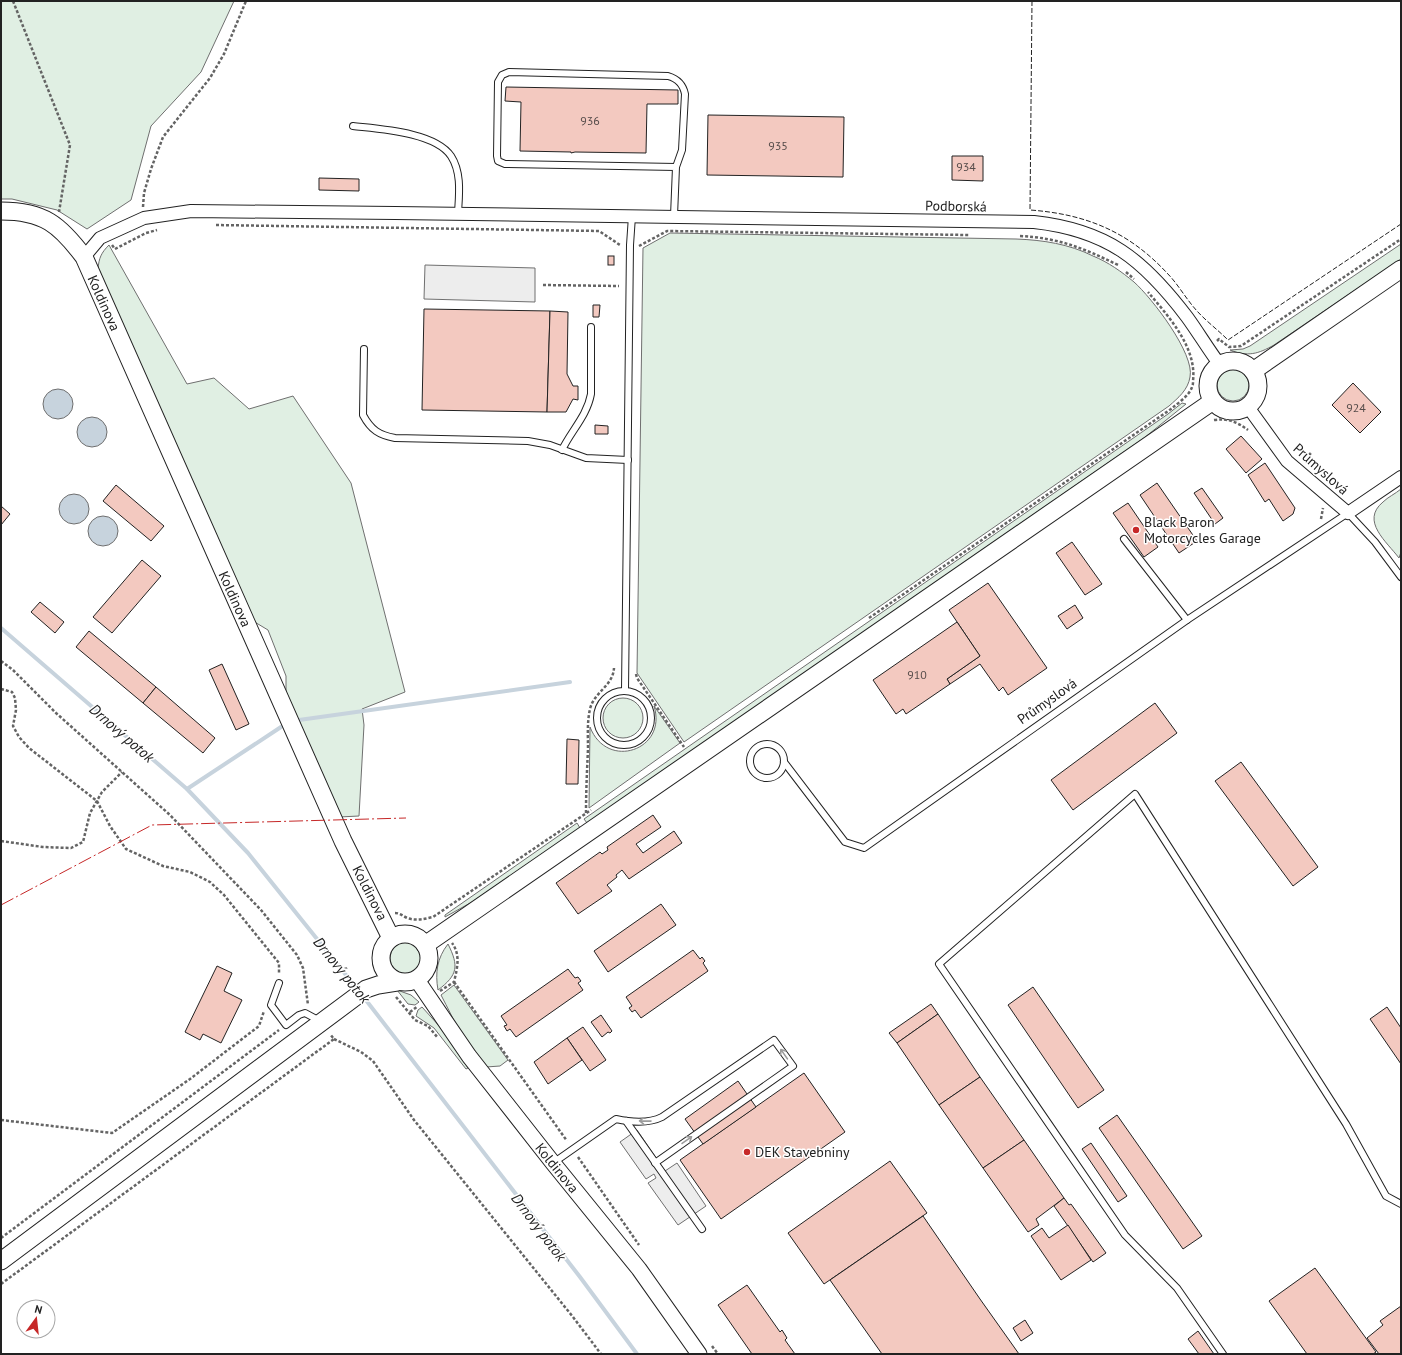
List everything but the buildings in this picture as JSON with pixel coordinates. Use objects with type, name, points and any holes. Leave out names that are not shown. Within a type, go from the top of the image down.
[{"type":"main road","points":[[1,212],[29,214],[44,219],[57,226]]},
{"type":"main road","name":"Koldinova","points":[[57,226],[84,257],[343,841],[391,938]]},
{"type":"main road","points":[[1253,371],[1401,269]]},
{"type":"main road","points":[[1230,361],[1240,362],[1248,366],[1253,371],[1258,381],[1258,392],[1254,401],[1248,407],[1238,411],[1230,411],[1220,408],[1213,401],[1209,394],[1208,383],[1212,373],[1220,365],[1230,361]]},
{"type":"main road","points":[[370,986],[394,988],[417,980],[423,975],[429,960],[425,945],[1213,401]]},
{"type":"main road","name":"Koldinova","points":[[381,963],[380,954],[384,944],[391,938],[398,935],[406,934],[414,936],[425,945]]},
{"type":"main road","points":[[1,1261],[325,1026],[337,1010],[370,986],[381,963]]},
{"type":"main road","points":[[381,963],[394,988]]},
{"type":"street","name":"Podborská","points":[[100,238],[144,218],[198,211],[674,216],[1034,222],[1079,230],[1108,242],[1135,260],[1164,288],[1188,318],[1220,365]]},
{"type":"street","points":[[84,257],[100,238]]},
{"type":"street","name":"Průmyslová","points":[[1248,407],[1287,461],[1348,513]]},
{"type":"street","points":[[1348,513],[1401,477]]},
{"type":"street","name":"Koldinova","points":[[417,980],[469,1056],[553,1164],[639,1269],[699,1354]]},
{"type":"lane","points":[[674,216],[676,167],[682,150],[685,94],[684,87],[675,78],[668,76],[509,72],[502,75],[498,82],[496,156],[498,161],[505,164],[676,167]]},
{"type":"lane","points":[[353,126],[387,130],[415,136],[429,140],[442,147],[451,156],[457,171],[459,185],[458,214]]},
{"type":"lane","points":[[625,691],[630,245],[632,216]]},
{"type":"lane","points":[[562,450],[567,440],[584,417],[589,404],[591,394],[591,327]]},
{"type":"lane","points":[[364,349],[363,415],[367,424],[375,431],[385,436],[395,438],[528,441],[546,444],[586,458],[628,460]]},
{"type":"lane","name":"Průmyslová","points":[[784,762],[845,842],[864,848],[1187,620],[1348,513],[1375,542],[1401,577]]},
{"type":"lane","points":[[1124,539],[1187,620]]},
{"type":"lane","points":[[625,691],[634,693],[642,698],[648,705],[651,718],[647,732],[641,739],[633,743],[623,745],[614,743],[606,738],[600,731],[597,722],[601,704],[607,697],[615,692],[625,691]]},
{"type":"lane","points":[[761,745],[772,745],[781,751],[784,762],[783,768],[776,776],[765,778],[755,774],[752,769],[750,758],[756,748],[761,745]]},
{"type":"lane","points":[[1223,1354],[1176,1288],[1125,1235],[939,964],[1135,794],[1346,1124],[1386,1196],[1401,1204]]},
{"type":"lane","points":[[279,983],[271,1005],[286,1025],[305,1013],[325,1026]]},
{"type":"lane","points":[[553,1164],[616,1119],[626,1121],[654,1121],[662,1118],[774,1040],[793,1066],[655,1163]]},
{"type":"lane","points":[[626,1121],[702,1230]]},
{"type":"path","points":[[13,1],[70,145],[57,226]]},
{"type":"path","points":[[144,218],[142,206],[144,193],[163,136],[210,78],[224,54],[246,1]]},
{"type":"path","points":[[216,225],[599,231],[620,245],[641,246],[667,231],[975,235]]},
{"type":"path","points":[[100,238],[111,244],[115,249],[146,233],[163,229]]},
{"type":"path","points":[[1014,236],[1053,239],[1083,248],[1120,266]]},
{"type":"path","points":[[1207,348],[1219,340],[1229,347],[1241,346],[1401,239]]},
{"type":"path","points":[[620,245],[620,252]]},
{"type":"path","points":[[641,246],[641,254]]},
{"type":"path","points":[[1125,270],[1135,279]]},
{"type":"path","points":[[619,294],[620,279]]},
{"type":"path","points":[[543,285],[620,286]]},
{"type":"path","points":[[866,620],[1171,409],[1184,398],[1192,387],[1194,373],[1191,358],[1177,331],[1145,288]]},
{"type":"path","points":[[1184,398],[1203,422],[1222,419],[1232,420],[1249,430],[1259,422]]},
{"type":"path","points":[[1319,524],[1323,509],[1321,503]]},
{"type":"path","points":[[1,661],[56,713],[170,815],[261,910],[297,955],[303,968],[307,1003],[334,1039],[361,1052],[373,1061],[414,1120],[573,1317],[601,1354]]},
{"type":"path","points":[[586,814],[588,723],[590,708],[595,697],[610,682],[614,673],[615,662]]},
{"type":"path","points":[[634,669],[637,678],[684,746],[678,751]]},
{"type":"path","points":[[1,689],[12,692],[15,698],[16,710],[13,726],[19,737],[29,748],[97,801],[110,826],[126,849],[163,866],[190,872],[210,882],[224,895],[279,962],[279,983]]},
{"type":"path","points":[[1,841],[43,847],[70,848],[83,842],[90,813],[102,792],[122,772]]},
{"type":"path","points":[[382,918],[393,913],[398,913],[417,920],[433,917],[592,809]]},
{"type":"path","points":[[433,917],[456,948],[458,962],[454,982],[571,1147]]},
{"type":"path","points":[[394,988],[398,998],[410,1012]]},
{"type":"path","points":[[1,1120],[112,1133],[190,1079],[258,1026],[264,1011],[271,1005]]},
{"type":"path","points":[[1,1238],[286,1025]]},
{"type":"path","points":[[1,1284],[334,1039]]},
{"type":"path","points":[[576,1153],[643,1250]]},
{"type":"path","points":[[709,1341],[718,1354]]},
{"type":"green space","points":[[1,1],[234,1],[201,72],[151,126],[131,200],[87,229],[57,210],[12,199],[1,199]]},
{"type":"green space","points":[[670,233],[1016,239],[1036,240],[1075,248],[1099,258],[1120,271],[1134,282],[1151,300],[1171,327],[1186,355],[1190,367],[1189,382],[1182,393],[1169,406],[684,742],[637,673],[643,248]]},
{"type":"green space","points":[[1401,244],[1401,259],[1274,345],[1253,354],[1230,350],[1243,349],[1250,346]]},
{"type":"green space","points":[[109,245],[187,384],[214,378],[249,409],[293,396],[351,483],[405,692],[362,709],[364,725],[359,816],[339,817],[286,697],[286,676],[268,630],[253,621],[98,269],[101,256]]},
{"type":"green space","points":[[1230,369],[1236,369],[1246,376],[1249,385],[1248,391],[1242,398],[1236,401],[1230,401],[1220,394],[1217,388],[1217,382],[1224,372]]},
{"type":"green space","points":[[1182,403],[1186,404],[1144,438],[587,823],[584,819],[1168,414]]},
{"type":"green space","points":[[1401,489],[1401,552],[1399,558],[1378,531],[1374,517],[1377,509],[1383,502]]},
{"type":"green space","points":[[627,698],[634,701],[640,707],[643,718],[642,726],[634,735],[627,738],[619,738],[612,735],[604,726],[603,714],[606,707],[615,699]]},
{"type":"green space","points":[[654,706],[680,743],[589,808],[590,727],[598,741],[609,748],[621,751],[634,750],[644,744],[652,734],[656,721]]},
{"type":"green space","points":[[577,823],[580,828],[472,902],[445,917],[445,915]]},
{"type":"green space","points":[[403,942],[409,942],[418,946],[422,958],[418,970],[409,974],[403,974],[394,970],[390,961],[390,955],[394,946]]},
{"type":"green space","points":[[448,944],[454,958],[455,970],[450,980],[438,990],[437,972],[439,960]]},
{"type":"green space","points":[[454,985],[508,1060],[500,1066],[486,1067],[472,1051],[461,1033],[441,995]]},
{"type":"green space","points":[[397,990],[411,995],[419,1002],[415,1005],[408,1004]]},
{"type":"green space","points":[[422,1007],[441,1028],[468,1068],[466,1069],[434,1028],[416,1016],[418,1010]]},
{"type":"shaded area","points":[[425,265],[535,268],[535,302],[424,299]]},
{"type":"shaded area","points":[[58,389],[69,393],[73,404],[69,415],[58,419],[47,415],[43,404],[47,393]]},
{"type":"shaded area","points":[[92,417],[103,421],[107,432],[103,443],[92,447],[81,443],[77,432],[81,421]]},
{"type":"shaded area","points":[[74,494],[85,498],[89,509],[85,520],[74,524],[63,520],[59,509],[63,498]]},
{"type":"shaded area","points":[[103,516],[114,520],[118,531],[114,542],[103,546],[92,542],[88,531],[92,520]]},
{"type":"shaded area","points":[[637,1130],[665,1171],[677,1163],[706,1206],[678,1225],[648,1183],[656,1178],[654,1174],[646,1179],[620,1142]]},
{"type":"waterway","name":"Drnový potok","points":[[1,628],[187,789],[248,853],[358,990]]},
{"type":"waterway","points":[[299,720],[570,682]]},
{"type":"waterway","points":[[187,789],[281,727]]},
{"type":"waterway","name":"Drnový potok","points":[[362,995],[580,1277],[637,1354]]},
{"type":"fence","points":[[1032,1],[1030,210],[1050,212],[1087,221],[1104,227],[1137,246],[1167,273],[1197,311],[1228,340],[1401,224]]},
{"type":"power","points":[[1,905],[152,825],[406,818]]},
{"type":"place","name":"Black Baron Motorcycles Garage","points":[[1136,530]]},
{"type":"place","name":"DEK Stavebniny","points":[[747,1152]]}]
